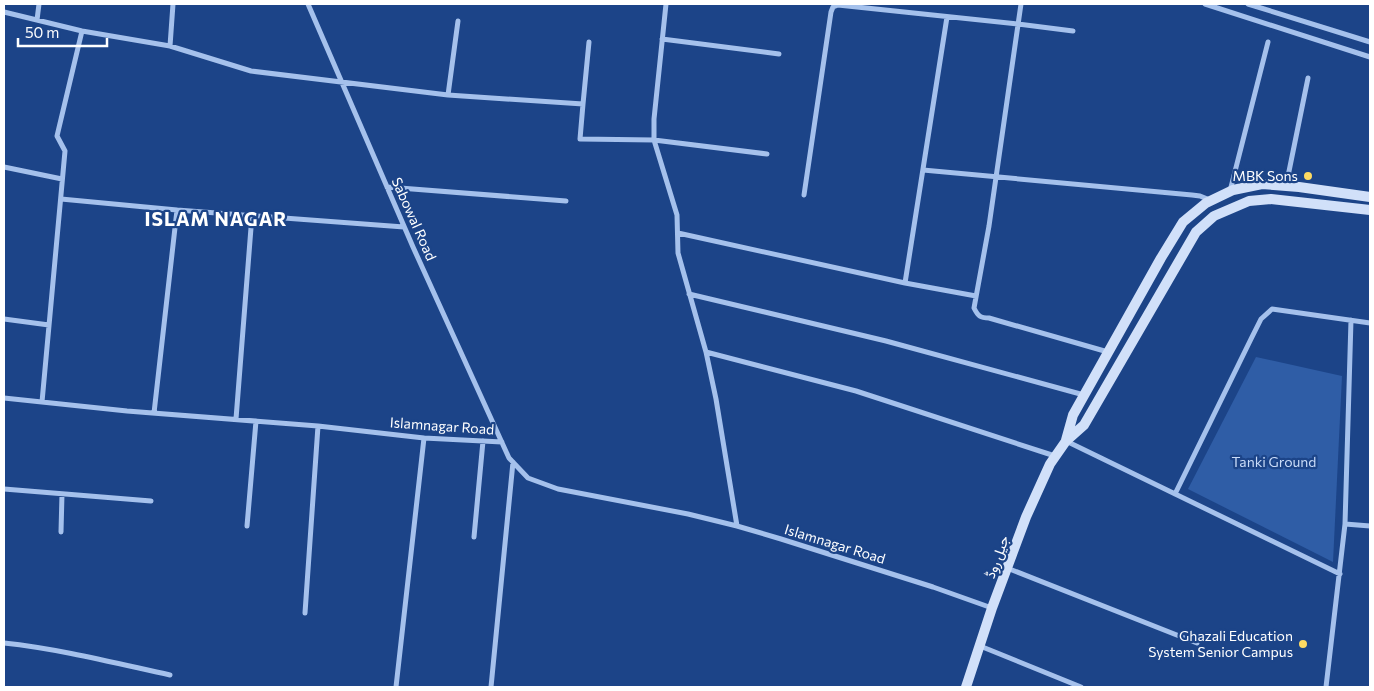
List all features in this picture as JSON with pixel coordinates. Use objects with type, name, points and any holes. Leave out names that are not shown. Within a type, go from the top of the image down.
[{"type":"main road","points":[[1066,441],[1073,415],[1161,258],[1183,222],[1206,203],[1227,193],[1262,184],[1370,197]]},
{"type":"main road","points":[[1227,193],[1231,208]]},
{"type":"main road","points":[[1066,441],[1084,424],[1196,232],[1214,216],[1249,201],[1271,198],[1370,210]]},
{"type":"main road","name":"جیل روڈ","points":[[966,687],[992,608],[1026,517],[1050,464],[1066,441]]},
{"type":"street","points":[[37,20],[39,4]]},
{"type":"street","points":[[170,46],[173,4]]},
{"type":"street","name":"Sabowal Road","points":[[308,4],[404,227],[502,442]]},
{"type":"street","points":[[666,4],[654,119],[654,140],[678,215],[678,253],[706,352],[716,399],[737,526]]},
{"type":"street","points":[[1021,4],[989,226],[974,308],[978,316],[982,318],[989,318],[1108,352]]},
{"type":"street","points":[[1205,4],[1370,57]]},
{"type":"street","points":[[1248,4],[1370,42]]},
{"type":"street","points":[[804,195],[833,7],[838,5],[1073,31]]},
{"type":"street","points":[[4,12],[82,31],[170,46],[251,71],[448,95],[583,104]]},
{"type":"street","points":[[904,283],[947,17]]},
{"type":"street","points":[[448,95],[458,22]]},
{"type":"street","points":[[42,402],[66,151],[57,136],[82,31]]},
{"type":"street","points":[[662,39],[779,54]]},
{"type":"street","points":[[589,42],[580,138],[654,140],[767,154]]},
{"type":"street","points":[[1227,193],[1268,42]]},
{"type":"street","points":[[1286,186],[1308,78]]},
{"type":"street","points":[[4,167],[62,179]]},
{"type":"street","points":[[923,170],[1192,195],[1211,201]]},
{"type":"street","points":[[387,187],[566,201]]},
{"type":"street","points":[[61,199],[177,210],[404,227]]},
{"type":"street","points":[[154,413],[177,210]]},
{"type":"street","points":[[236,419],[252,215]]},
{"type":"street","points":[[678,233],[904,283],[976,296]]},
{"type":"street","points":[[689,294],[886,342],[1084,395]]},
{"type":"street","points":[[1175,494],[1261,319],[1272,309],[1370,323]]},
{"type":"street","points":[[4,319],[49,326]]},
{"type":"street","points":[[1326,687],[1345,524],[1351,320]]},
{"type":"street","points":[[706,352],[856,391],[1056,456]]},
{"type":"street","name":"Islamnagar Road","points":[[4,398],[154,413],[318,426],[424,438],[502,442],[509,458],[528,478],[558,489],[688,514],[737,526],[933,587],[992,608]]},
{"type":"street","points":[[247,526],[256,421]]},
{"type":"street","points":[[304,613],[318,426]]},
{"type":"street","points":[[396,687],[424,438]]},
{"type":"street","points":[[474,536],[482,440]]},
{"type":"street","points":[[1066,441],[1340,574]]},
{"type":"street","points":[[491,687],[513,462]]},
{"type":"street","points":[[4,489],[150,501]]},
{"type":"street","points":[[61,532],[62,494]]},
{"type":"street","points":[[1345,524],[1370,526]]},
{"type":"street","points":[[1007,568],[1197,643]]},
{"type":"street","points":[[4,643],[28,645],[170,675]]},
{"type":"street","points":[[979,646],[1081,687]]},
{"type":"green space","name":"Tanki Ground","points":[[1256,357],[1342,376],[1333,562],[1188,489]]},
{"type":"place","name":"MBK Sons","points":[[1308,176]]},
{"type":"place","name":"Ghazali Education System Senior Campus","points":[[1303,644]]},
{"type":"district","name":"ISLAM NAGAR","points":[[216,219]]}]
